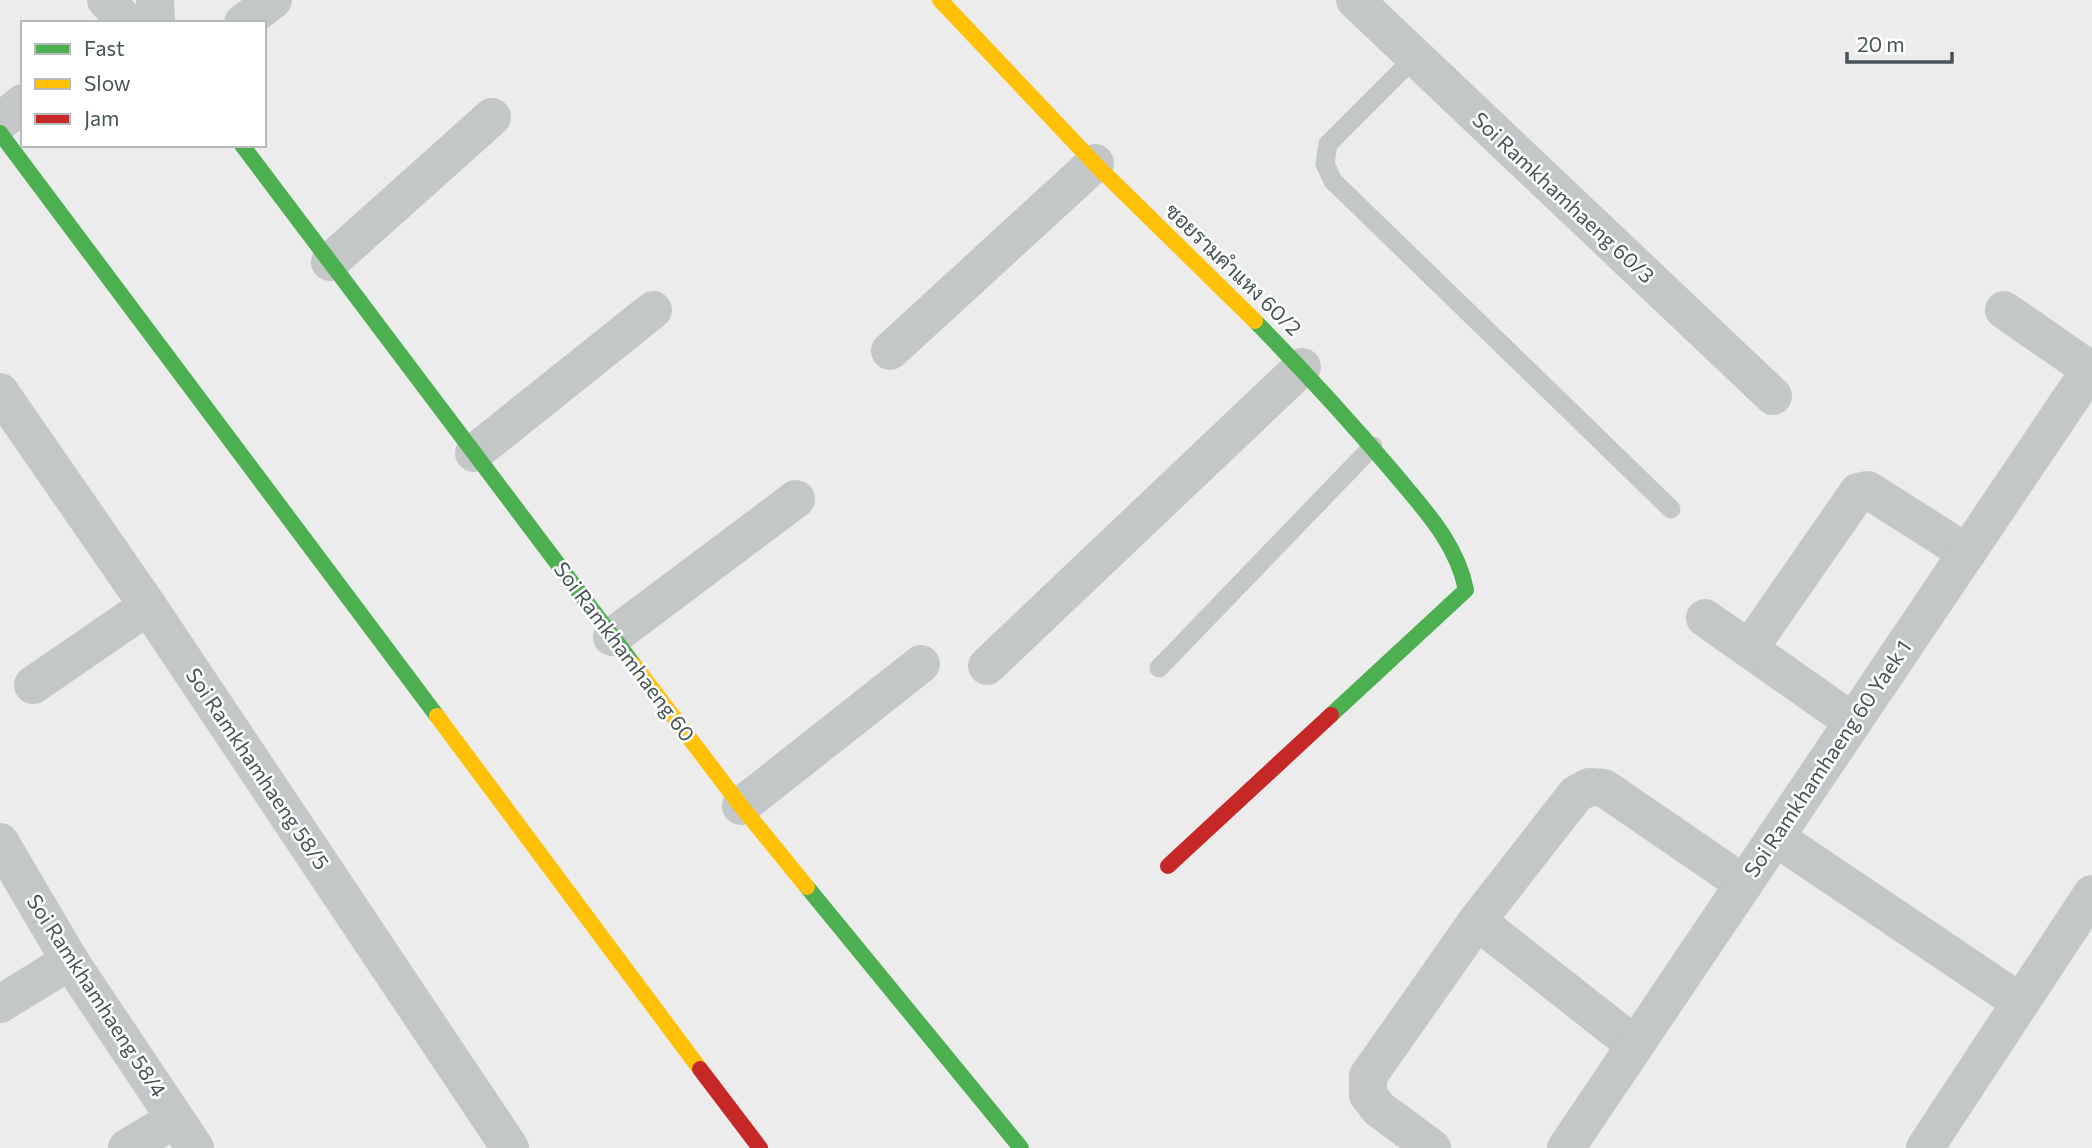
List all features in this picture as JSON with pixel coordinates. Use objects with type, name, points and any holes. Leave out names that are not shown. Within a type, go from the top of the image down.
[{"type":"street","points":[[127,18],[155,0]]},
{"type":"street","points":[[246,21],[273,0]]},
{"type":"street","name":"ซอยรามคำแหง 60/2","points":[[940,0],[1095,163],[1302,367],[1373,446],[1446,539],[1464,568],[1466,590],[1168,866]]},
{"type":"street","name":"Soi Ramkhamhaeng 60/3","points":[[1354,0],[1773,396]]},
{"type":"street","points":[[0,122],[21,105]]},
{"type":"street","points":[[330,262],[492,117]]},
{"type":"street","points":[[0,133],[760,1148]]},
{"type":"street","name":"Soi Ramkhamhaeng 60","points":[[244,147],[741,806],[1021,1148]]},
{"type":"street","points":[[890,351],[1095,163]]},
{"type":"street","points":[[474,453],[653,310]]},
{"type":"street","points":[[2004,310],[2091,370]]},
{"type":"street","points":[[987,666],[1302,367]]},
{"type":"street","name":"Soi Ramkhamhaeng 60 Yaek 1","points":[[1566,1148],[2091,370]]},
{"type":"street","name":"Soi Ramkhamhaeng 58/5","points":[[0,393],[148,606],[510,1148]]},
{"type":"street","points":[[1749,649],[1858,492],[1868,490],[1967,553]]},
{"type":"street","points":[[612,637],[796,499]]},
{"type":"street","points":[[33,685],[148,606]]},
{"type":"street","points":[[1704,618],[1853,722]]},
{"type":"street","points":[[741,806],[921,664]]},
{"type":"street","points":[[1432,1148],[1379,1109],[1368,1095],[1368,1076],[1477,921],[1576,794],[1589,787],[1604,788],[1744,884]]},
{"type":"street","points":[[1775,837],[2020,1002]]},
{"type":"street","name":"Soi Ramkhamhaeng 58/4","points":[[0,842],[70,961],[185,1133]]},
{"type":"street","points":[[1925,1148],[2092,894]]},
{"type":"street","points":[[1477,921],[1635,1045]]},
{"type":"street","points":[[0,1004],[70,961]]},
{"type":"street","points":[[127,1148],[185,1133]]},
{"type":"lane","points":[[1415,58],[1328,144],[1325,164],[1333,181],[1671,509]]},
{"type":"lane","points":[[1159,668],[1373,446]]},
{"type":"traffic: fast","points":[[0,133],[437,716]]},
{"type":"traffic: fast","points":[[244,147],[634,665]]},
{"type":"traffic: fast","points":[[1255,321],[1343,414],[1427,513],[1455,557],[1466,590],[1331,715]]},
{"type":"traffic: fast","points":[[807,887],[1021,1148]]},
{"type":"traffic: slow","points":[[940,0],[1097,166],[1255,321]]},
{"type":"traffic: slow","points":[[634,665],[741,806],[807,887]]},
{"type":"traffic: slow","points":[[437,716],[700,1069]]},
{"type":"traffic: jam","points":[[1168,866],[1331,715]]},
{"type":"traffic: jam","points":[[700,1069],[760,1148]]}]
